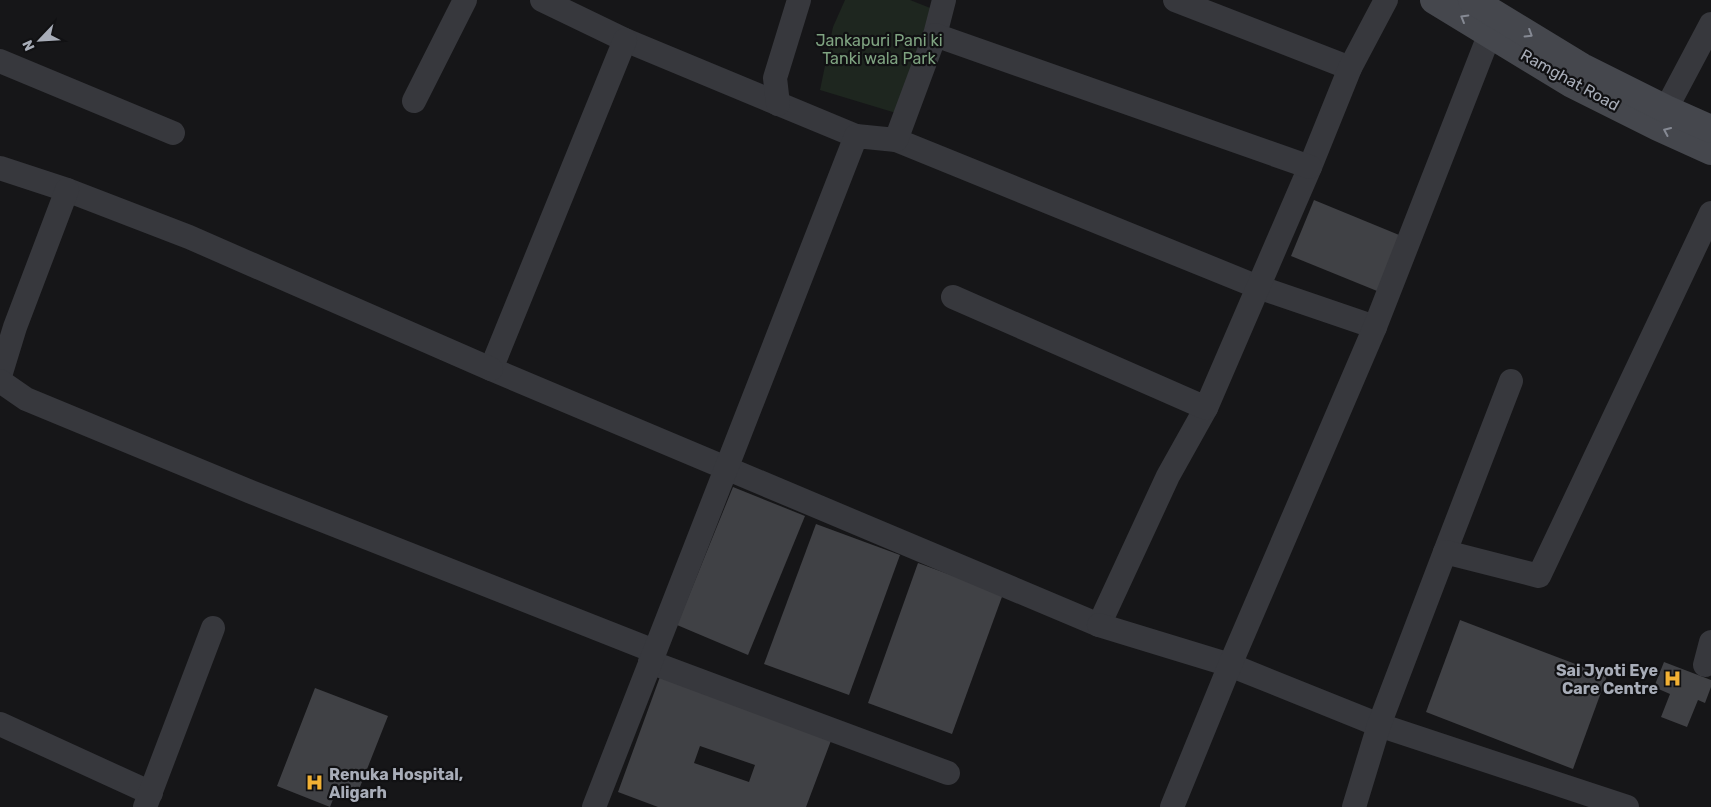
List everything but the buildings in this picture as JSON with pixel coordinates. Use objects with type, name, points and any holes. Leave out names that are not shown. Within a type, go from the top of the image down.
[{"type":"main road","name":"Ramghat Road","points":[[1434,0],[1572,84],[1658,128],[1711,151]]},
{"type":"main road","name":"Ramghat Road","points":[[1472,0],[1582,67],[1711,129]]},
{"type":"street","points":[[414,101],[464,0]]},
{"type":"street","points":[[542,0],[625,40],[856,136],[896,140],[1258,287],[1375,327]]},
{"type":"street","points":[[778,104],[775,78],[799,0]]},
{"type":"street","points":[[896,140],[935,35],[944,0]]},
{"type":"street","points":[[1175,0],[1350,68]]},
{"type":"street","points":[[1099,625],[1168,476],[1206,408],[1310,167],[1350,68],[1386,0]]},
{"type":"street","points":[[1666,109],[1711,24]]},
{"type":"street","points":[[1172,807],[1230,665],[1375,327],[1490,33]]},
{"type":"street","points":[[935,35],[1310,167]]},
{"type":"street","points":[[491,368],[625,40]]},
{"type":"street","points":[[0,61],[173,133]]},
{"type":"street","points":[[600,805],[652,657],[856,136]]},
{"type":"street","points":[[0,168],[67,190],[189,237],[725,468],[1099,625],[1230,665],[1379,724],[1627,807]]},
{"type":"street","points":[[0,376],[15,327],[67,190]]},
{"type":"street","points":[[1445,552],[1539,576],[1711,213]]},
{"type":"street","points":[[953,297],[1206,408]]},
{"type":"street","points":[[0,381],[26,399],[44,407],[652,657],[948,773]]},
{"type":"street","points":[[1354,807],[1379,724],[1511,381]]},
{"type":"street","points":[[0,724],[148,800],[213,628]]},
{"type":"street","points":[[1705,665],[1711,642]]},
{"type":"green space","name":"Jankapuri Pani ki Tanki wala Park","points":[[845,0],[910,0],[943,13],[896,113],[820,90],[833,27]]},
{"type":"place","name":"Sai Jyoti Eye Care Centre","points":[[1672,679]]},
{"type":"place","name":"Renuka Hospital, Aligarh","points":[[315,783]]}]
